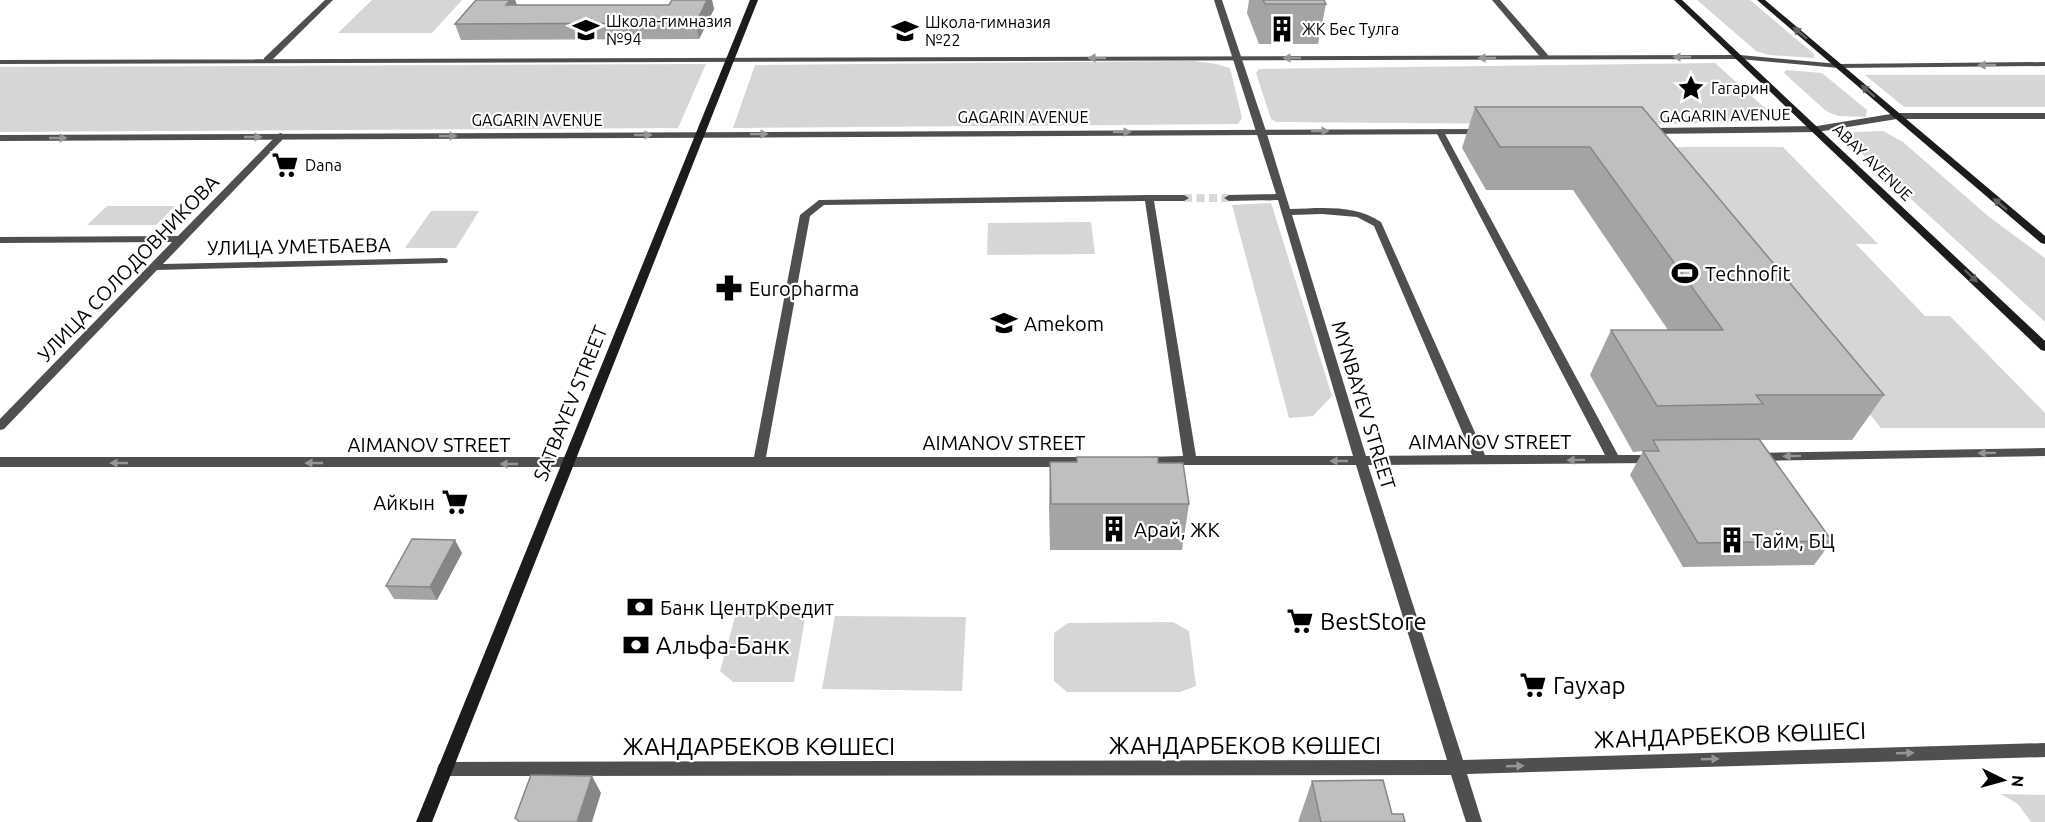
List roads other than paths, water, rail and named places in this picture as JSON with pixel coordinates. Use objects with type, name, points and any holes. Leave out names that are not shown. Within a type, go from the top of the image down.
[{"type":"main road","name":"SATBAYEV STREET","points":[[424,822],[754,0]]},
{"type":"main road","name":"ABAY AVENUE","points":[[1678,0],[2045,347]]},
{"type":"main road","points":[[1761,0],[2045,241]]},
{"type":"street","points":[[267,60],[329,0]]},
{"type":"street","name":"MYNBAYEV STREET","points":[[1218,0],[1262,131],[1360,461],[1474,822]]},
{"type":"street","points":[[1496,0],[1545,57]]},
{"type":"street","points":[[0,62],[731,58],[1740,57],[1839,66],[2045,64]]},
{"type":"street","name":"GAGARIN AVENUE","points":[[1634,131],[1817,129],[1897,116],[2045,116]]},
{"type":"street","name":"GAGARIN AVENUE","points":[[0,138],[1262,131],[1499,132]]},
{"type":"street","points":[[1440,132],[1614,459]]},
{"type":"street","name":"УЛИЦА СОЛОДОВНИКОВА","points":[[0,426],[282,136]]},
{"type":"street","points":[[1229,198],[1281,197]]},
{"type":"street","points":[[1149,198],[1190,461]]},
{"type":"street","points":[[759,462],[805,214],[812,207],[822,202],[1184,198]]},
{"type":"street","points":[[1286,212],[1358,213],[1370,217],[1378,224],[1481,461]]},
{"type":"street","points":[[0,240],[182,238]]},
{"type":"street","name":"УЛИЦА УМЕТБАЕВА","points":[[154,267],[443,261]]},
{"type":"street","points":[[1742,457],[2045,452]]},
{"type":"street","name":"AIMANOV STREET","points":[[1130,462],[1672,458]]},
{"type":"street","name":"AIMANOV STREET","points":[[0,462],[568,464],[1106,462]]},
{"type":"street","name":"ЖАНДАРБЕКОВ КӨШЕСІ","points":[[445,769],[797,771],[1457,767],[2045,750]]},
{"type":"tunnel","points":[[1184,198],[1229,198]]},
{"type":"place","name":"ЖК Бес Тулга","points":[[1282,29]]},
{"type":"place","name":"Школа-гимназия №94","points":[[586,30]]},
{"type":"place","name":"Школа-гимназия №22","points":[[905,31]]},
{"type":"place","name":"Гагарин","points":[[1691,88]]},
{"type":"place","name":"Dana","points":[[285,165]]},
{"type":"place","name":"Technofit","points":[[1685,273]]},
{"type":"place","name":"Europharma","points":[[729,288]]},
{"type":"place","name":"Amekom","points":[[1004,323]]},
{"type":"place","name":"Айкын","points":[[455,502]]},
{"type":"place","name":"Арай, ЖК","points":[[1114,529]]},
{"type":"place","name":"Тайм, БЦ","points":[[1732,540]]},
{"type":"place","name":"Банк ЦентрКредит","points":[[640,607]]},
{"type":"place","name":"BestStore","points":[[1300,621]]},
{"type":"place","name":"Альфа-Банк","points":[[636,645]]},
{"type":"place","name":"Гаухар","points":[[1533,685]]}]
